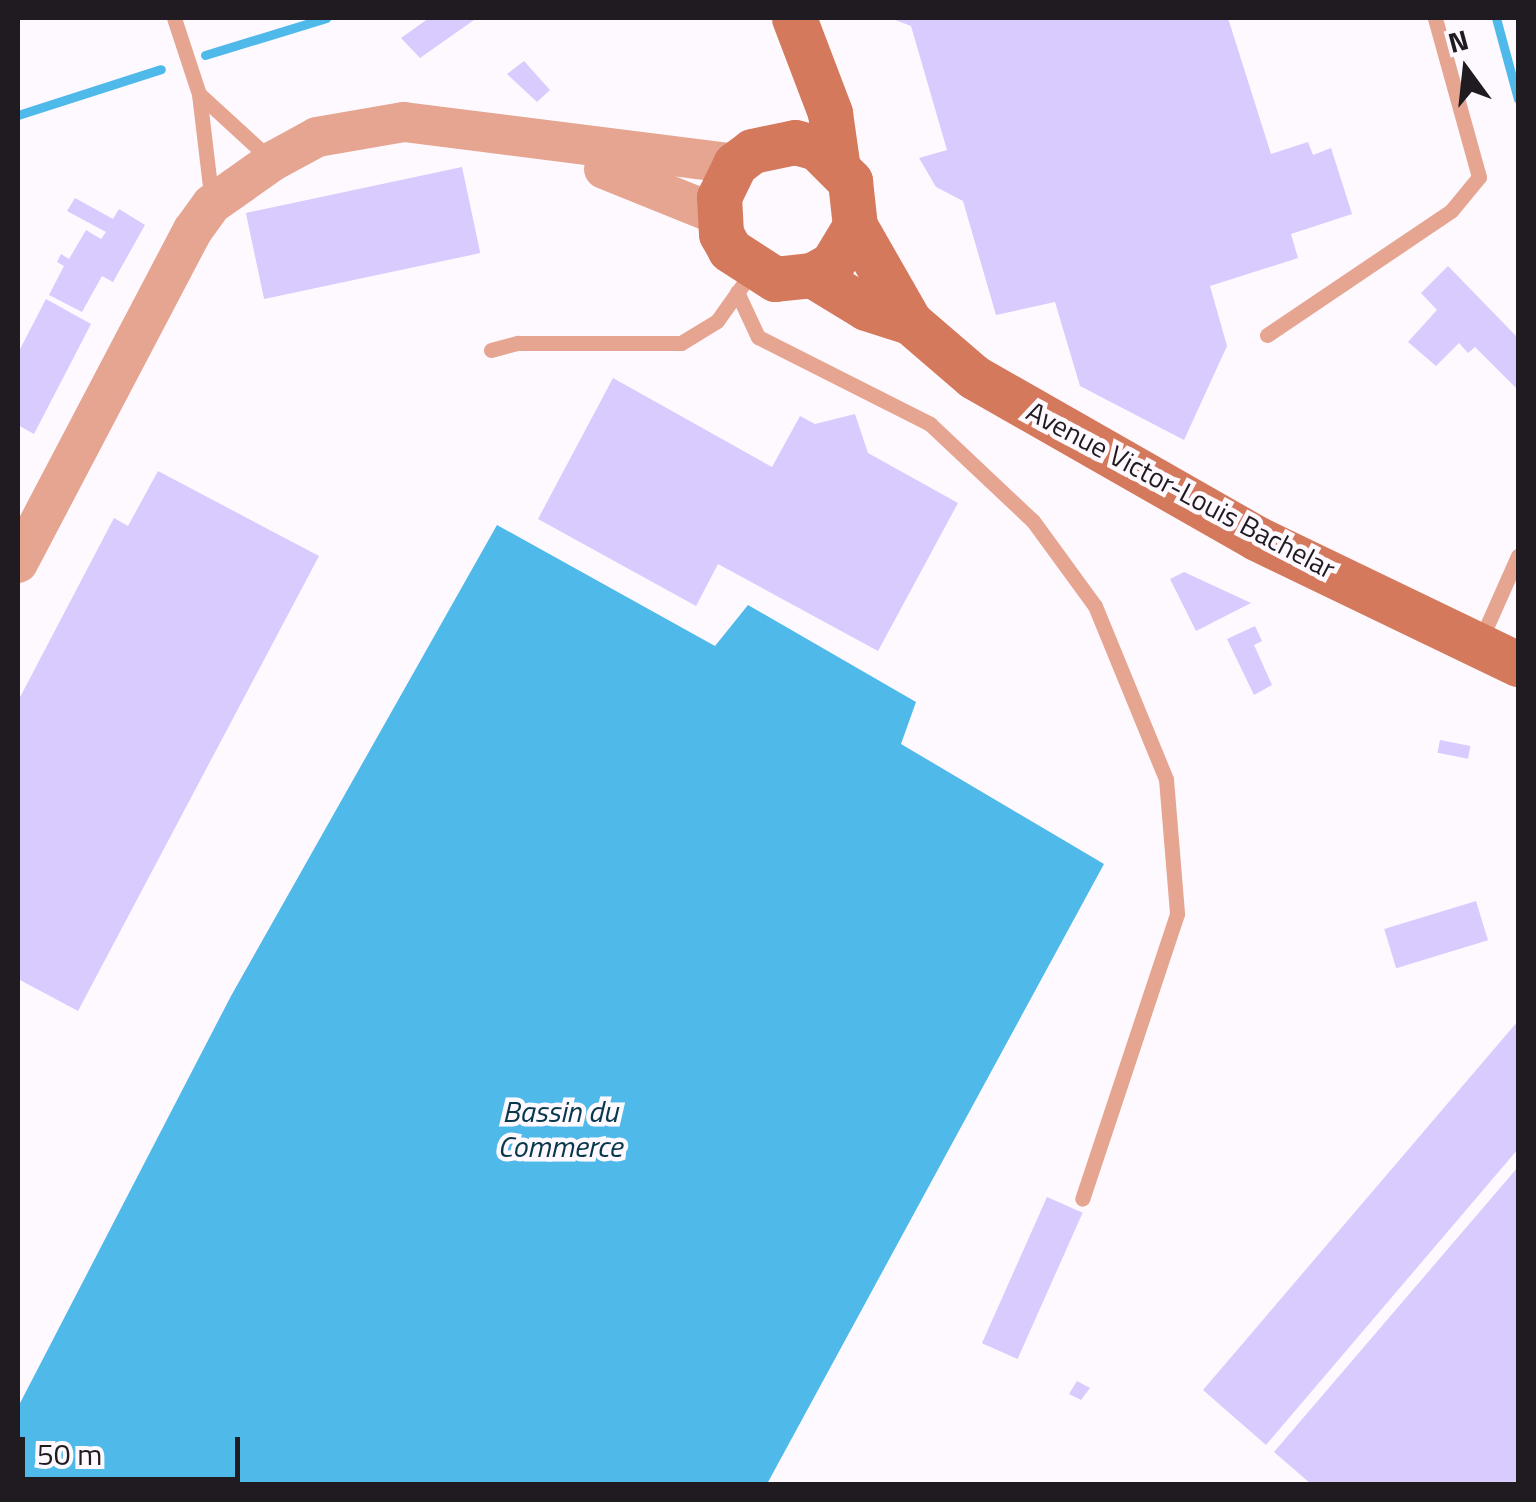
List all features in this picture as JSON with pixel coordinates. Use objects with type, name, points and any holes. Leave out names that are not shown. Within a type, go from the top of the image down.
[{"type":"main road","points":[[753,154],[806,145],[836,162],[850,181],[855,226],[832,264],[812,275],[745,281],[718,215],[753,154],[803,39]]},
{"type":"main road","points":[[803,39],[830,114],[836,162]]},
{"type":"main road","name":"Avenue Victor-Louis Bachelar","points":[[855,226],[910,322],[974,377],[1256,538],[1480,642],[1518,664]]},
{"type":"main road","name":"Avenue Victor-Louis Bachelar","points":[[812,275],[866,308],[910,322]]},
{"type":"street","points":[[18,563],[212,204],[273,162],[357,126],[446,124],[753,154]]},
{"type":"street","points":[[446,124],[644,180],[718,215]]},
{"type":"lane","points":[[174,18],[197,87],[212,204]]},
{"type":"lane","points":[[1267,336],[1451,211],[1480,177],[1434,18]]},
{"type":"lane","points":[[197,87],[273,162]]},
{"type":"lane","points":[[491,350],[518,343],[681,343],[717,321],[745,281]]},
{"type":"lane","points":[[745,281],[758,337],[930,424],[1033,521],[1095,606],[1166,779],[1177,914],[1082,1199]]},
{"type":"lane","points":[[1480,642],[1518,556]]},
{"type":"water","name":"Bassin du Commerce","points":[[497,525],[715,646],[748,605],[916,702],[901,744],[1104,864],[767,1484],[18,1484],[18,1407],[231,996]]},
{"type":"building","points":[[429,18],[474,20],[420,58],[401,38]]},
{"type":"building","points":[[890,18],[1228,18],[1271,154],[1308,142],[1313,155],[1331,148],[1352,214],[1291,234],[1298,258],[1210,286],[1227,346],[1184,440],[1080,386],[1055,302],[996,315],[963,201],[936,187],[919,158],[947,150],[911,26]]},
{"type":"building","points":[[524,61],[550,90],[537,102],[507,74]]},
{"type":"building","points":[[462,167],[480,253],[264,299],[246,213]]},
{"type":"building","points":[[75,198],[113,219],[119,209],[145,225],[113,282],[102,276],[82,312],[49,295],[64,266],[57,262],[61,254],[69,259],[86,230],[101,239],[106,232],[67,211]]},
{"type":"building","points":[[1448,266],[1518,338],[1518,390],[1475,347],[1468,353],[1459,343],[1436,366],[1408,342],[1437,310],[1421,293]]},
{"type":"building","points":[[46,299],[91,324],[34,434],[18,425],[18,353]]},
{"type":"building","points":[[613,378],[772,467],[800,416],[815,424],[855,414],[868,453],[958,503],[878,651],[718,564],[696,606],[538,519]]},
{"type":"building","points":[[158,471],[319,556],[78,1011],[18,979],[18,701],[114,518],[128,526]]},
{"type":"building","points":[[1184,572],[1251,603],[1196,631],[1170,579]]},
{"type":"building","points":[[1255,626],[1262,641],[1254,645],[1272,685],[1254,695],[1227,639]]},
{"type":"building","points":[[1440,740],[1470,746],[1468,759],[1438,753]]},
{"type":"building","points":[[1476,901],[1488,940],[1396,968],[1384,929]]},
{"type":"building","points":[[1518,1021],[1518,1149],[1266,1445],[1203,1390]]},
{"type":"building","points":[[1518,1167],[1518,1484],[1311,1484],[1274,1452]]},
{"type":"building","points":[[1047,1197],[1083,1213],[1018,1359],[982,1343]]},
{"type":"building","points":[[1077,1381],[1090,1388],[1081,1400],[1069,1394]]},
{"type":"waterway","points":[[205,55],[326,18]]},
{"type":"waterway","points":[[1496,18],[1518,99]]},
{"type":"waterway","points":[[18,115],[161,69]]}]
